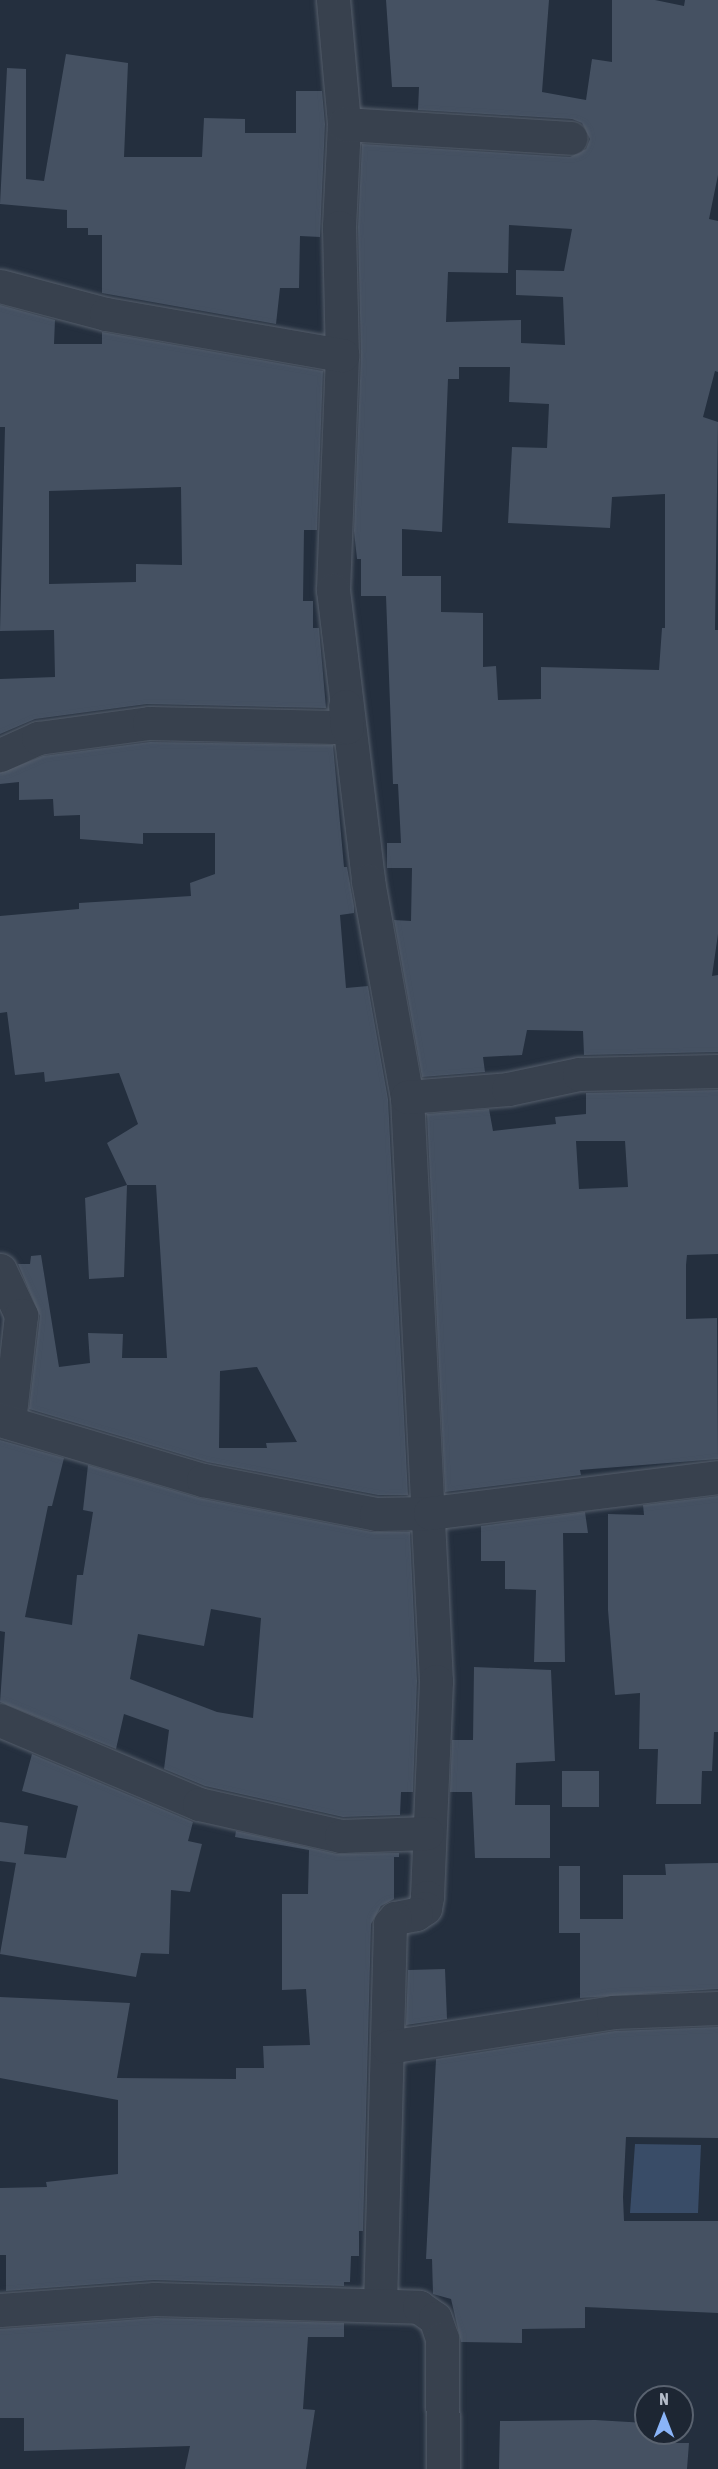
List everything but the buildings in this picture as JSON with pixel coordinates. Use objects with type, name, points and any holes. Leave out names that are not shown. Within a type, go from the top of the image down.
[{"type":"street","points":[[0,755],[38,738],[149,723],[347,727],[333,590],[342,354],[339,227],[344,124],[333,0]]},
{"type":"street","points":[[344,124],[571,138]]},
{"type":"street","points":[[0,286],[106,314],[342,354]]},
{"type":"street","points":[[344,698],[368,881],[407,1097],[430,1513],[435,1681],[425,1908],[395,1918],[390,1924],[380,2304]]},
{"type":"street","points":[[407,1097],[508,1089],[579,1074],[718,1071]]},
{"type":"street","points":[[0,1269],[21,1315],[5,1421],[28,1431],[203,1480],[376,1514],[430,1513],[718,1477]]},
{"type":"street","points":[[0,1720],[199,1804],[341,1836],[427,1833]]},
{"type":"street","points":[[388,2048],[613,2012],[718,2008]]},
{"type":"street","points":[[0,2310],[155,2299],[380,2304],[418,2307],[435,2318],[442,2338],[443,2469]]},
{"type":"water","points":[[635,2144],[701,2145],[698,2213],[630,2213]]}]
